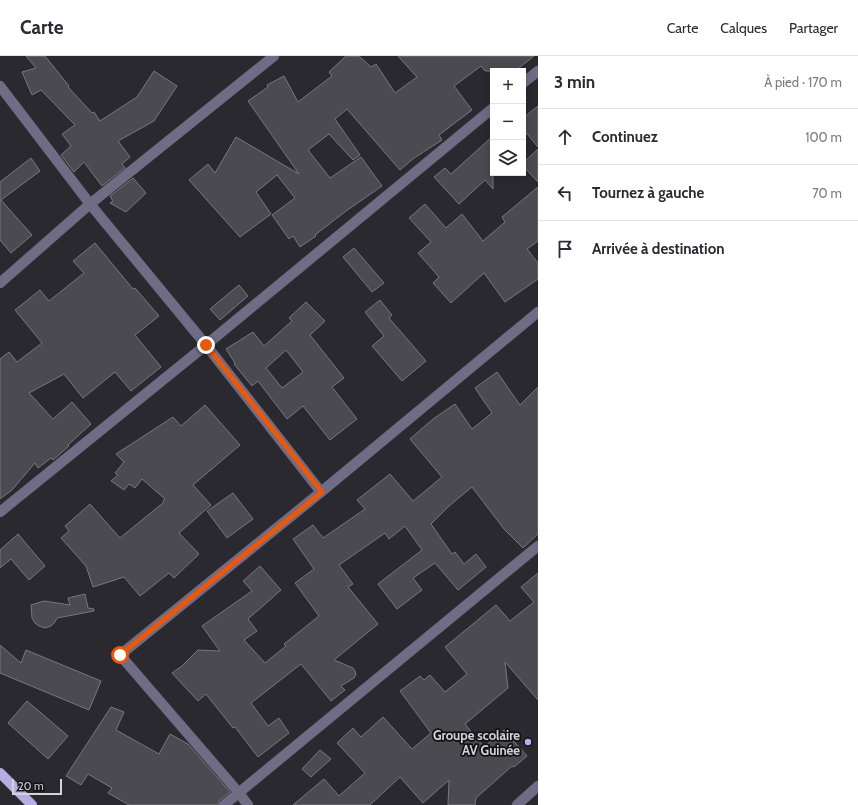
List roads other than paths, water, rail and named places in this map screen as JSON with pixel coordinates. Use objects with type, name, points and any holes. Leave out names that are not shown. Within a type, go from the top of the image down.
[{"type":"main road","points":[[0,773],[32,805]]},
{"type":"street","points":[[0,283],[90,204],[274,56]]},
{"type":"street","points":[[526,81],[538,71]]},
{"type":"street","points":[[0,86],[90,204],[206,345],[322,492]]},
{"type":"street","points":[[0,512],[206,345],[490,110]]},
{"type":"street","points":[[248,805],[120,655],[322,492],[538,312]]},
{"type":"street","points":[[224,805],[538,546]]},
{"type":"street","points":[[517,805],[538,786]]},
{"type":"place","name":"Groupe scolaire AV Guinée","points":[[528,742]]}]
